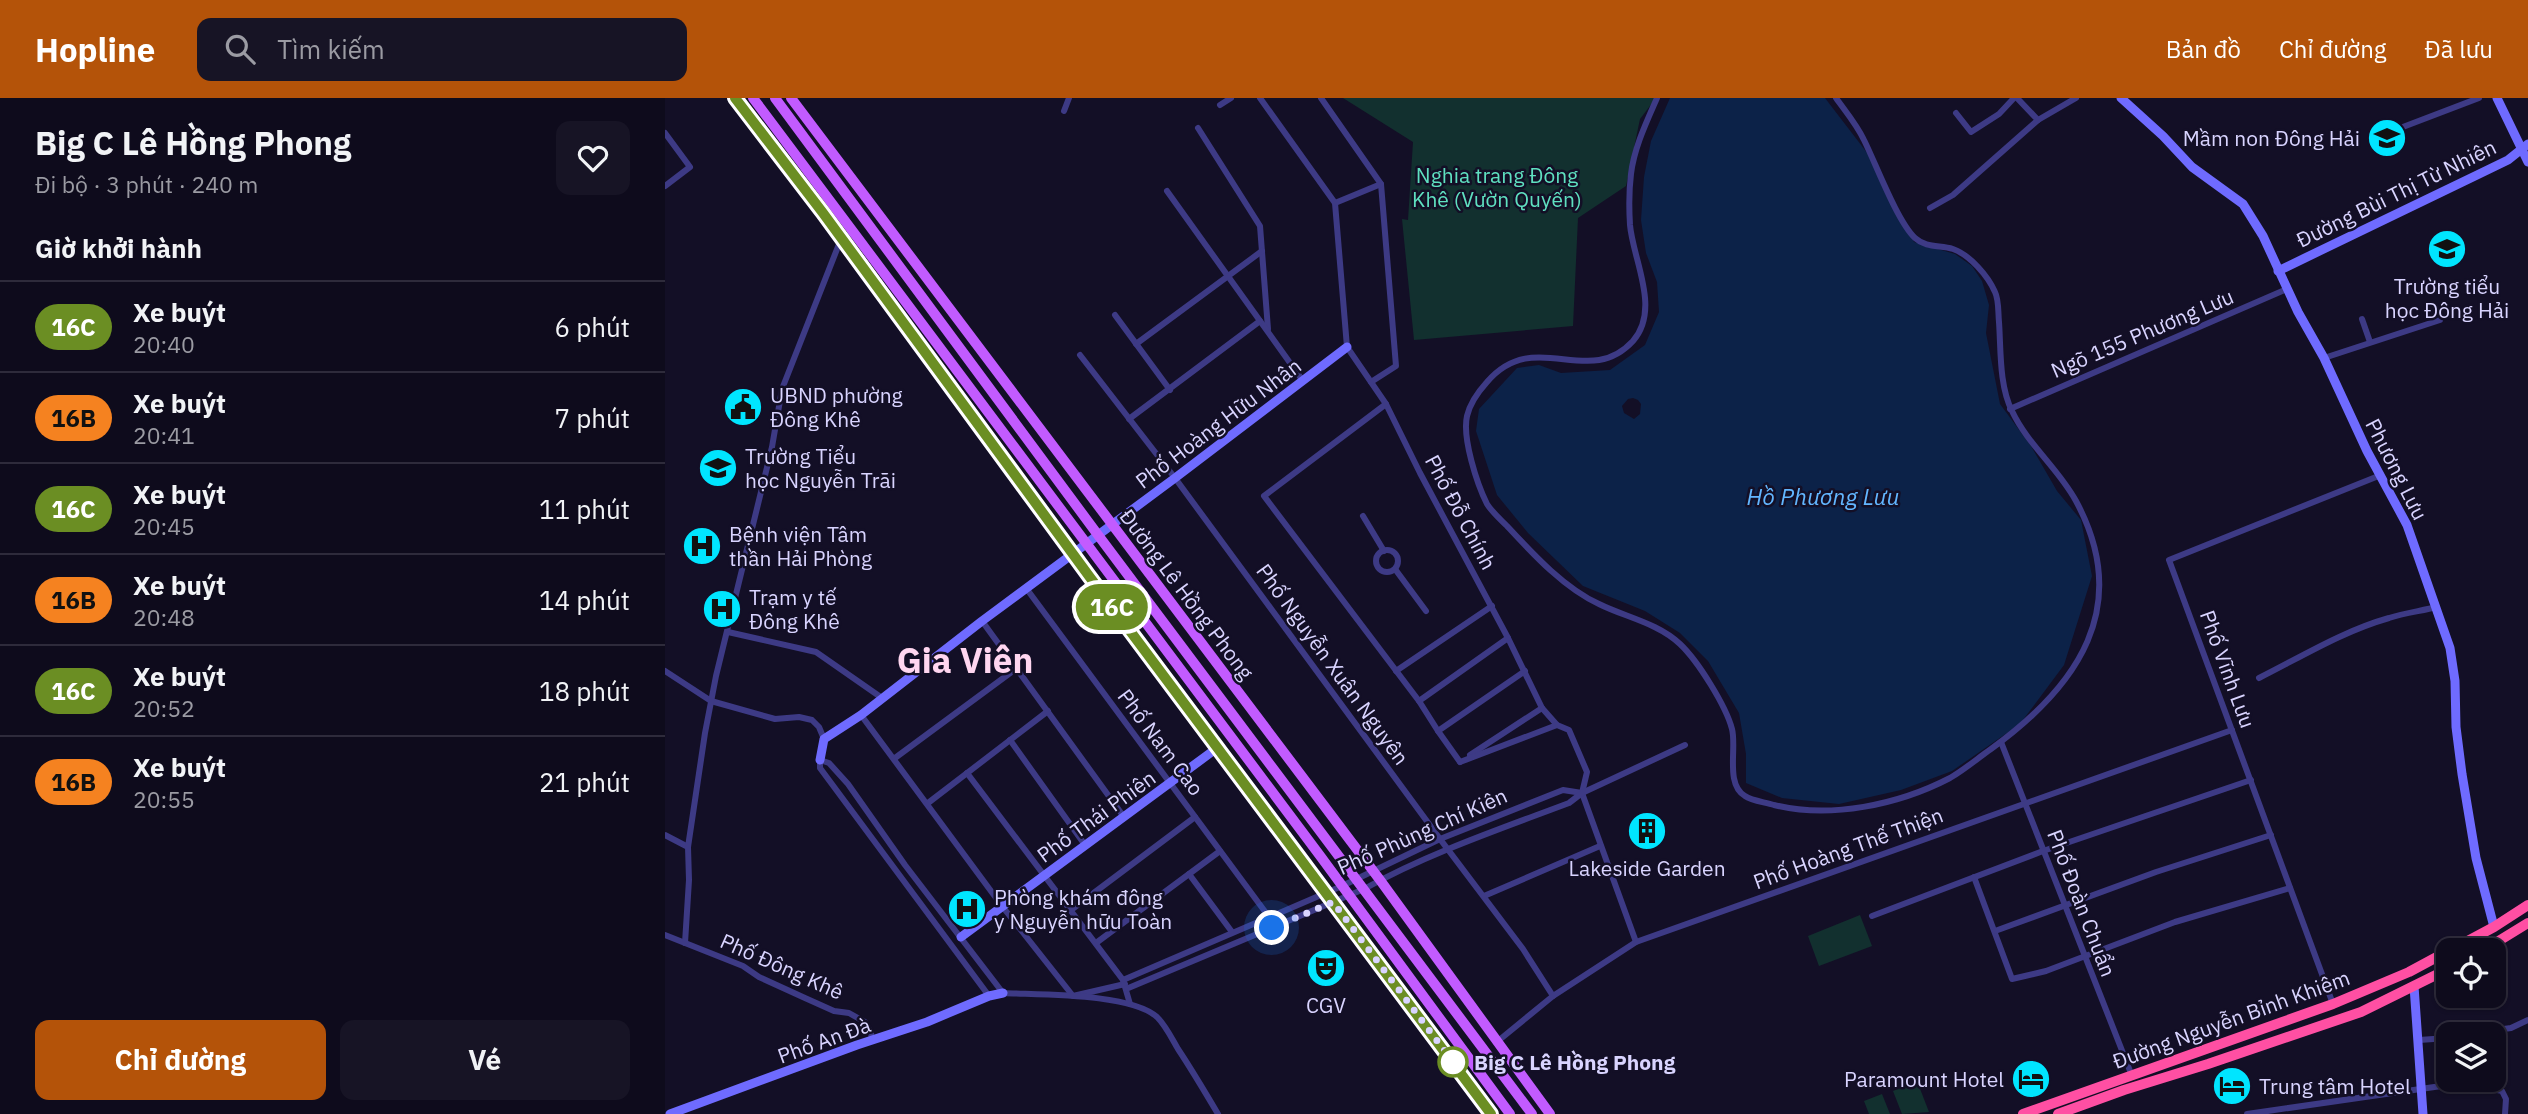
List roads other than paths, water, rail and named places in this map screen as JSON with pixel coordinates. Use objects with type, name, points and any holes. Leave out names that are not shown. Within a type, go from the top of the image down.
[{"type":"highway","name":"Đường Nguyễn Bỉnh Khiêm","points":[[2473,938],[2528,905]]},
{"type":"highway","points":[[2504,938],[2528,923]]},
{"type":"highway","name":"Đường Nguyễn Bỉnh Khiêm","points":[[2023,1114],[2333,1003],[2409,972],[2436,958]]},
{"type":"highway","points":[[2058,1114],[2361,1012],[2436,975]]},
{"type":"main road","points":[[735,98],[1492,1114]]},
{"type":"main road","points":[[753,98],[1510,1114]]},
{"type":"main road","name":"Đường Lê Hồng Phong","points":[[775,98],[1532,1114]]},
{"type":"main road","name":"Đường Lê Hồng Phong","points":[[791,98],[1380,880],[1551,1114]]},
{"type":"street","points":[[1064,111],[1069,98]]},
{"type":"street","points":[[1220,106],[1231,98]]},
{"type":"street","points":[[1260,98],[1335,203],[1381,184]]},
{"type":"street","points":[[1321,98],[1381,184],[1396,366],[1371,382]]},
{"type":"street","points":[[1657,98],[1643,131],[1631,172],[1630,226],[1644,293],[1644,321],[1632,342],[1602,362],[1524,356],[1498,369],[1476,395],[1466,419],[1471,463],[1489,507],[1543,565],[1595,603],[1640,620],[1679,643],[1716,691],[1733,731],[1737,789],[1746,798],[1792,809],[1859,808],[1913,793],[1951,777],[2001,742],[2068,678],[2080,659],[2094,623],[2100,589],[2094,544],[2079,507],[2060,476],[2024,432],[2011,409],[2003,374],[1995,292],[1976,266],[1960,253],[1950,248],[1921,243],[1915,238],[1904,222],[1861,132],[1836,98]]},
{"type":"street","points":[[1956,113],[1971,132],[1999,114],[2015,98],[2038,120]]},
{"type":"street","points":[[1930,208],[1953,195],[2038,120],[2076,98]]},
{"type":"street","name":"Phương Lưu","points":[[2121,98],[2192,167],[2243,204],[2263,236],[2367,451],[2407,525],[2450,648],[2462,774],[2476,858],[2494,927]]},
{"type":"street","points":[[2395,130],[2479,98]]},
{"type":"street","points":[[2497,98],[2525,146],[2528,162]]},
{"type":"street","points":[[1198,128],[1260,226],[1268,331]]},
{"type":"street","points":[[665,133],[690,167],[665,186]]},
{"type":"street","name":"Đường Bùi Thị Từ Nhiên","points":[[2278,271],[2508,160],[2525,146]]},
{"type":"street","points":[[1167,191],[1304,381]]},
{"type":"street","name":"Phố Đỗ Chính","points":[[1335,203],[1347,347],[1387,404],[1542,708],[1557,725],[1569,730],[1587,772],[1582,793],[1636,942]]},
{"type":"street","points":[[685,943],[688,847],[711,701],[772,447],[782,389],[841,239],[854,231]]},
{"type":"street","points":[[1136,344],[1262,251]]},
{"type":"street","name":"Ngõ 155 Phương Lưu","points":[[2011,409],[2287,289]]},
{"type":"street","points":[[1115,315],[1170,390]]},
{"type":"street","points":[[2362,318],[2369,342]]},
{"type":"street","points":[[2324,358],[2440,320]]},
{"type":"street","points":[[1129,419],[1261,321]]},
{"type":"street","name":"Phố Hoàng Hữu Nhân","points":[[824,739],[861,715],[1025,588],[1073,555],[1347,347]]},
{"type":"street","name":"Phố Nguyễn Xuân Nguyên","points":[[1080,355],[1175,478],[1484,896],[1553,996]]},
{"type":"street","points":[[1387,404],[1264,496],[1419,701],[1460,762]]},
{"type":"street","name":"Phố Vĩnh Lưu","points":[[2333,1003],[2169,560],[2381,475]]},
{"type":"street","points":[[1363,516],[1384,551]]},
{"type":"street","points":[[1384,551],[1391,551],[1398,562],[1395,569],[1388,572],[1379,568],[1377,559],[1384,551]]},
{"type":"street","points":[[1395,569],[1426,611]]},
{"type":"street","name":"Phố Nam Cao","points":[[1025,588],[1269,917]]},
{"type":"street","points":[[1396,671],[1492,607]]},
{"type":"street","points":[[2259,678],[2359,629],[2388,618],[2437,607]]},
{"type":"street","points":[[982,621],[1124,817]]},
{"type":"street","points":[[728,632],[816,652],[882,698]]},
{"type":"street","points":[[1419,701],[1508,638]]},
{"type":"street","points":[[895,758],[1017,668]]},
{"type":"street","points":[[665,671],[711,701],[775,719],[799,717],[812,720],[819,727],[824,739],[820,768],[989,996]]},
{"type":"street","points":[[1438,731],[1525,671]]},
{"type":"street","points":[[1460,762],[1542,708]]},
{"type":"street","points":[[928,803],[1048,711]]},
{"type":"street","points":[[861,715],[1002,906],[1073,996]]},
{"type":"street","points":[[1460,762],[1557,725]]},
{"type":"street","name":"Phố Hoàng Thế Thiện","points":[[1498,1041],[1553,996],[1636,942],[2232,730]]},
{"type":"street","points":[[1010,740],[1085,845]]},
{"type":"street","name":"Phố Đoàn Chuẩn","points":[[2001,742],[2132,1076]]},
{"type":"street","name":"Phố Phùng Chí Kiên","points":[[1125,984],[1246,939],[1364,889],[1449,849],[1569,803],[1582,793],[1685,745]]},
{"type":"street","name":"Phố Thái Phiên","points":[[961,937],[1217,748]]},
{"type":"street","points":[[820,760],[829,763],[848,784],[905,865],[1003,993],[1073,996],[1130,1004],[1157,1018],[1218,1114]]},
{"type":"street","points":[[967,773],[1125,984],[1130,1004]]},
{"type":"street","points":[[1872,915],[2043,851],[2251,780]]},
{"type":"street","name":"Phố Phùng Chí Kiên","points":[[1125,984],[1440,839],[1563,790],[1582,793]]},
{"type":"street","points":[[1071,910],[1195,817]]},
{"type":"street","points":[[665,835],[688,847]]},
{"type":"street","points":[[1995,931],[2156,872],[2271,835]]},
{"type":"street","points":[[1484,896],[1600,846]]},
{"type":"street","points":[[1096,943],[1220,851]]},
{"type":"street","points":[[1189,874],[1236,931],[1246,939]]},
{"type":"street","points":[[1974,877],[2012,979],[2085,957],[2175,922],[2290,888]]},
{"type":"street","name":"Phố Đông Khê","points":[[665,935],[743,966],[759,977],[834,1011],[849,1013],[865,1022],[872,1041]]},
{"type":"street","points":[[1073,996],[1125,984]]},
{"type":"street","points":[[2414,986],[2423,1114]]},
{"type":"street","name":"Phố An Đà","points":[[670,1114],[1003,993]]},
{"type":"street","points":[[2506,1029],[2528,1020]]},
{"type":"street","points":[[2419,1040],[2436,1039]]},
{"type":"street","points":[[2246,1114],[2476,1081],[2488,1088],[2502,1091],[2506,1099],[2505,1114]]},
{"type":"water","name":"Hồ Phương Lưu","points":[[1670,98],[1825,98],[1868,154],[1914,242],[1955,254],[1972,266],[1982,281],[1989,305],[1986,333],[2000,404],[2031,446],[2057,491],[2081,520],[2092,576],[2064,665],[2020,724],[1952,771],[1901,790],[1839,804],[1782,798],[1746,783],[1746,754],[1739,713],[1708,661],[1680,633],[1645,611],[1583,586],[1528,533],[1497,495],[1476,431],[1479,409],[1517,368],[1539,365],[1561,373],[1610,370],[1645,345],[1659,312],[1657,282],[1646,253],[1641,220],[1644,177],[1651,141]],"holes":[[[1628,399],[1638,400],[1641,404],[1640,414],[1634,419],[1624,413],[1622,406]]]},
{"type":"place","name":"Mầm non Đông Hải","points":[[2387,138]]},
{"type":"place","name":"Trường tiểu học Đông Hải","points":[[2447,249]]},
{"type":"place","name":"UBND phường Đông Khê","points":[[743,407]]},
{"type":"place","name":"Trường Tiểu học Nguyễn Trãi","points":[[718,468]]},
{"type":"place","name":"Bệnh viện Tâm thần Hải Phòng","points":[[702,546]]},
{"type":"place","name":"Trạm y tế Đông Khê","points":[[722,609]]},
{"type":"place","name":"Lakeside Garden","points":[[1647,831]]},
{"type":"place","name":"Phòng khám đông y Nguyễn hữu Toàn","points":[[967,909]]},
{"type":"place","name":"CGV","points":[[1326,968]]},
{"type":"place","name":"Big C Lê Hồng Phong","points":[[1453,1062]]},
{"type":"place","name":"Paramount Hotel","points":[[2031,1079]]},
{"type":"place","name":"Trung tâm Hotel","points":[[2232,1086]]},
{"type":"district","name":"Gia Viên","points":[[965,660]]},
{"type":"park label","name":"Nghia trang Đông Khê (Vườn Quyến)","points":[[1497,187]]}]
